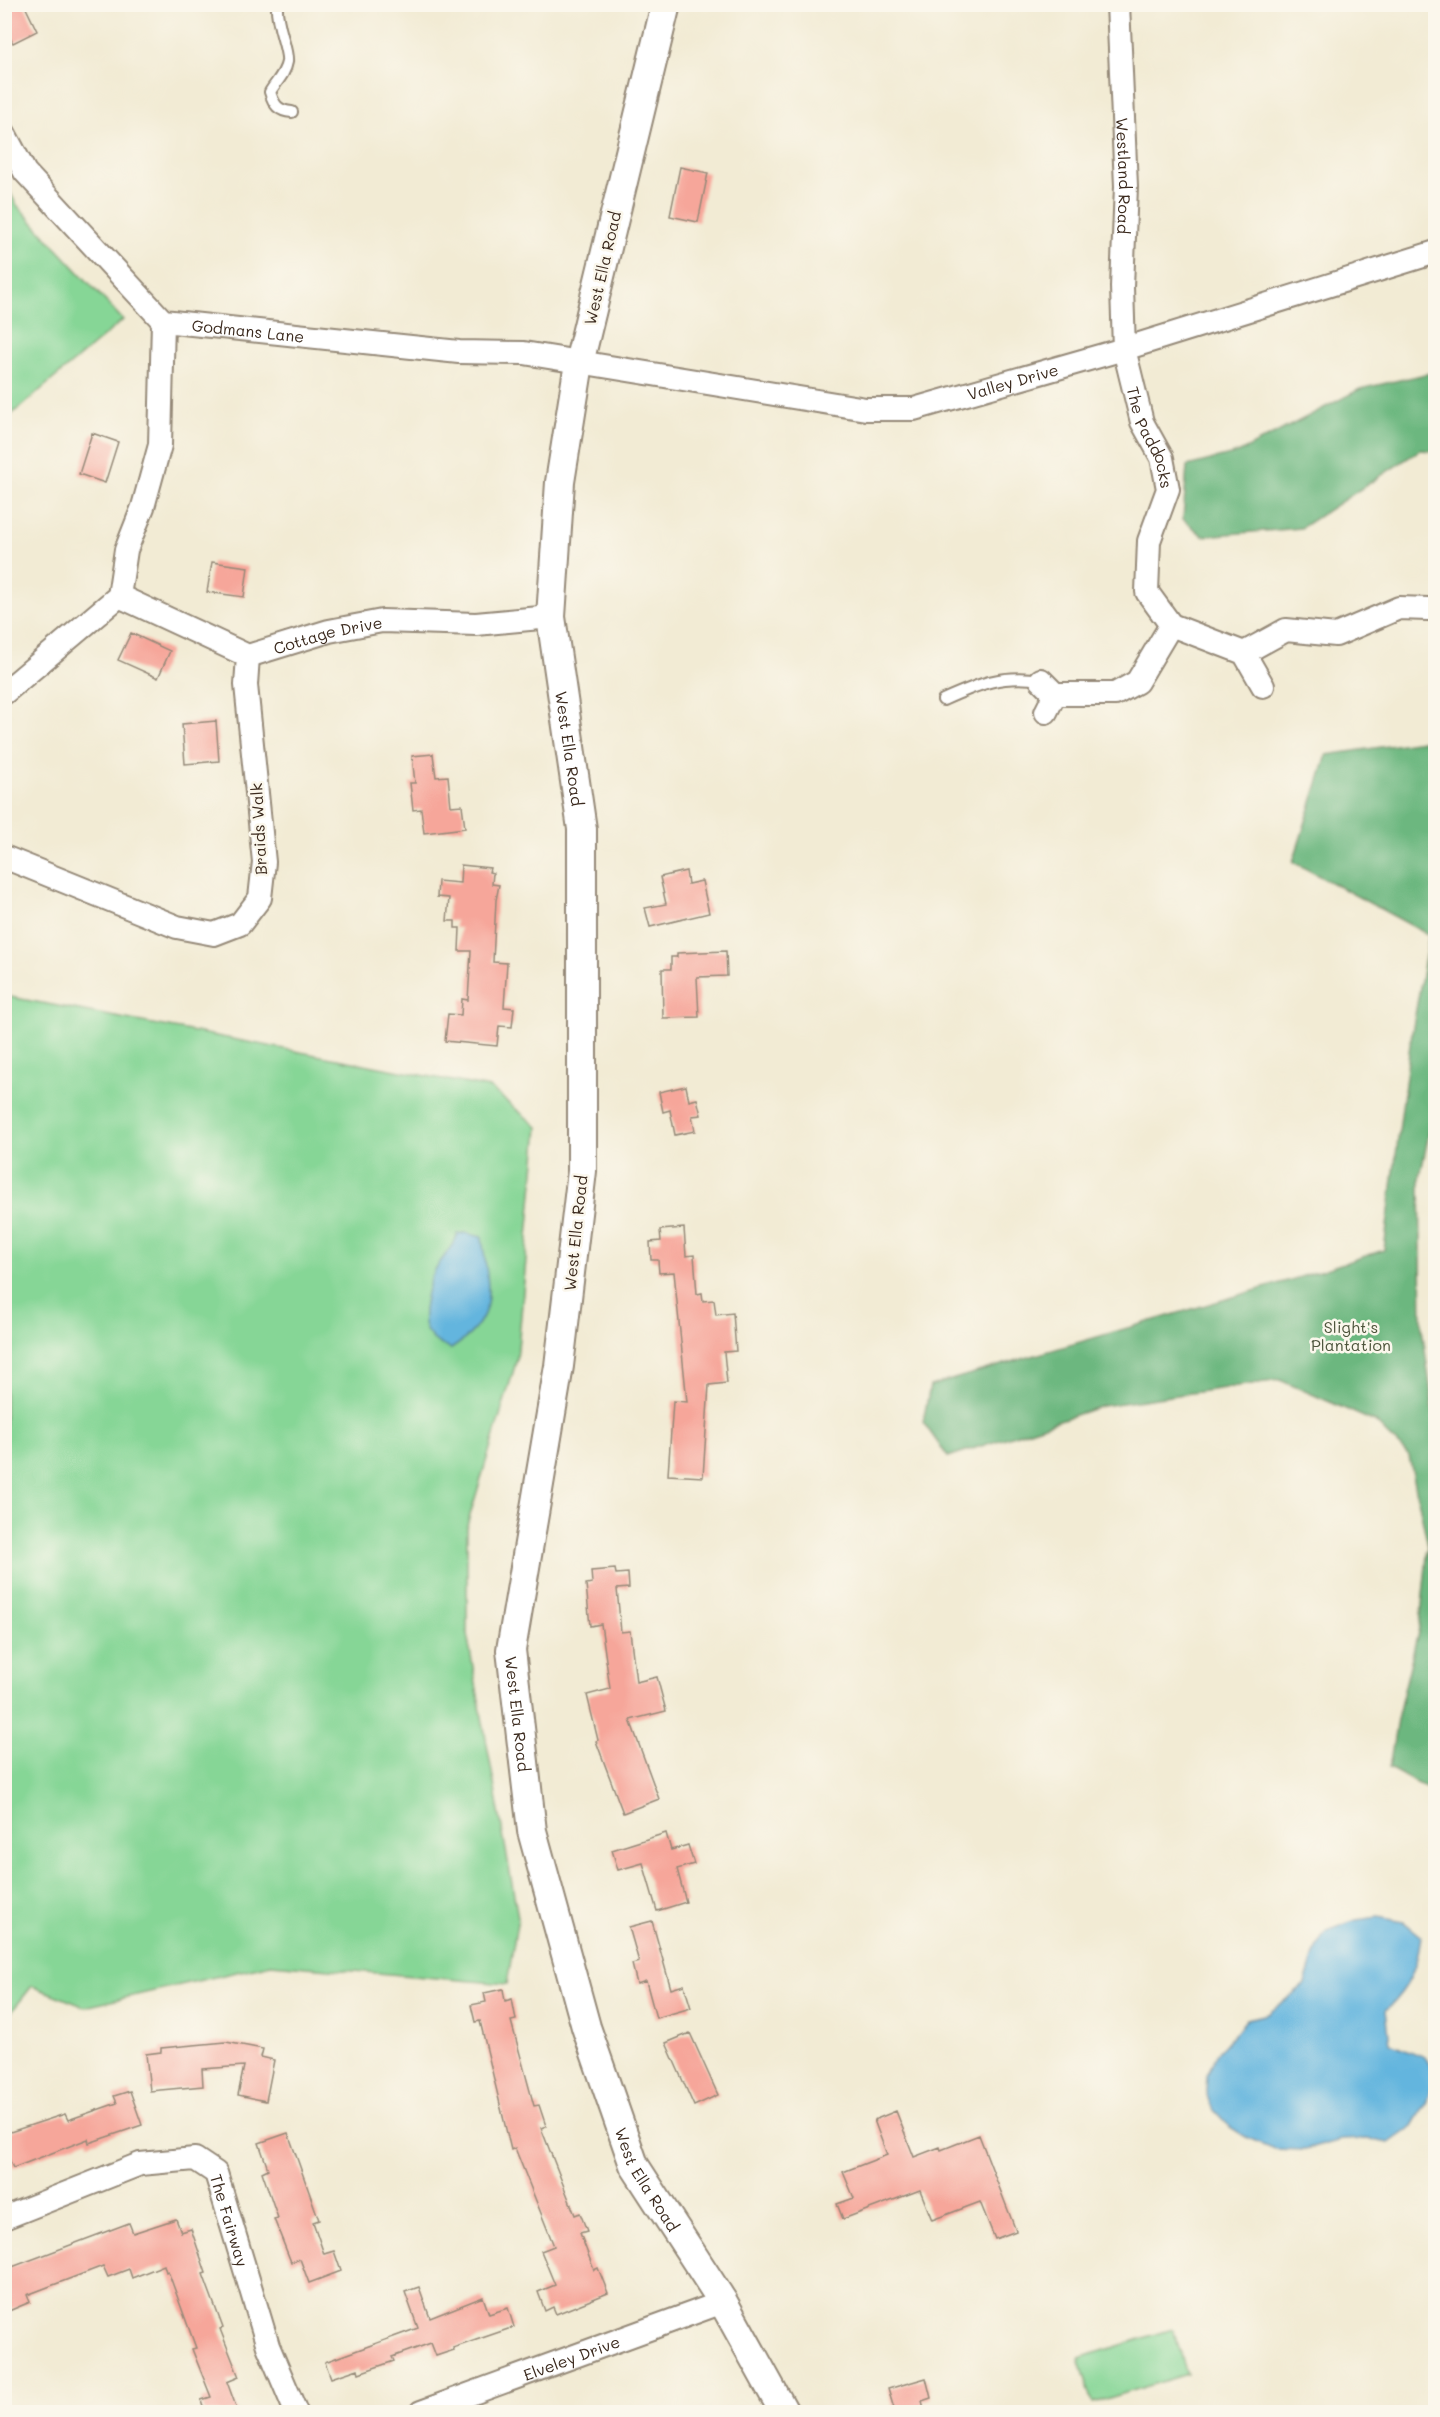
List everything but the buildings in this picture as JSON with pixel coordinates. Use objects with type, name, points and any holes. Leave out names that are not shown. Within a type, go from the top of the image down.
[{"type":"street","name":"West Ella Road","points":[[666,4],[579,363],[560,482],[551,617],[582,829],[582,1171],[559,1366],[511,1650],[532,1831],[586,2027],[634,2165],[723,2302],[784,2412]]},
{"type":"street","name":"Westland Road","points":[[1118,4],[1125,186],[1122,287],[1124,349]]},
{"type":"street","points":[[4,133],[25,172],[163,321],[160,445],[143,507],[126,550],[119,596],[4,693]]},
{"type":"street","name":"Valley Drive","points":[[579,363],[866,409],[914,409],[1124,349],[1436,252]]},
{"type":"street","name":"Godmans Lane","points":[[163,321],[459,352],[524,353],[579,363]]},
{"type":"street","name":"The Paddocks","points":[[1124,349],[1143,422],[1162,458],[1168,489],[1149,541],[1147,592],[1171,625]]},
{"type":"street","points":[[119,596],[248,656]]},
{"type":"street","points":[[1244,653],[1286,630],[1336,635],[1399,608],[1433,608]]},
{"type":"street","name":"Cottage Drive","points":[[248,656],[329,631],[382,621],[476,624],[551,617]]},
{"type":"street","points":[[1047,695],[1115,694],[1137,682],[1171,625],[1244,653],[1263,686]]},
{"type":"street","name":"Braids Walk","points":[[4,856],[177,927],[214,934],[240,924],[260,898],[264,862],[246,685],[248,656]]},
{"type":"street","name":"The Fairway","points":[[4,2218],[140,2164],[195,2159],[209,2168],[216,2173],[268,2346],[296,2412]]},
{"type":"street","name":"Elveley Drive","points":[[421,2412],[723,2302]]},
{"type":"lane","points":[[277,4],[280,37],[287,60],[281,76],[270,92],[273,103],[282,111],[292,112]]},
{"type":"lane","points":[[943,700],[976,685],[1001,678],[1047,695]]},
{"type":"green space","points":[[5,182],[16,204],[123,320],[5,420]]},
{"type":"green space","points":[[1435,372],[1435,451],[1420,450],[1301,528],[1203,536],[1183,519],[1187,466],[1238,453],[1360,389]]},
{"type":"green space","name":"Slight's Plantation","points":[[1435,739],[1436,1099],[1420,1177],[1422,1328],[1436,1430],[1435,1793],[1389,1768],[1397,1719],[1420,1624],[1428,1546],[1409,1456],[1375,1422],[1280,1380],[1102,1406],[948,1457],[923,1422],[930,1386],[1294,1279],[1384,1250],[1410,1044],[1429,935],[1293,862],[1327,755]]},
{"type":"green space","points":[[5,996],[490,1088],[538,1127],[517,1359],[467,1525],[467,1634],[518,1917],[507,1984],[271,1964],[85,2007],[32,1986],[5,2020]]},
{"type":"green space","points":[[1173,2329],[1187,2374],[1093,2403],[1079,2358]]},
{"type":"water","points":[[465,1233],[482,1237],[487,1272],[487,1300],[478,1325],[451,1349],[438,1343],[428,1333],[425,1327],[424,1311],[427,1292],[435,1270],[458,1234]]},
{"type":"water","points":[[1378,1917],[1404,1922],[1421,1936],[1417,1958],[1407,1985],[1386,2010],[1390,2043],[1425,2057],[1435,2073],[1426,2104],[1413,2126],[1389,2143],[1367,2139],[1341,2140],[1305,2150],[1274,2149],[1230,2127],[1212,2108],[1206,2092],[1207,2075],[1217,2054],[1247,2019],[1268,2014],[1305,1984],[1316,1948],[1326,1931],[1356,1920]]}]
